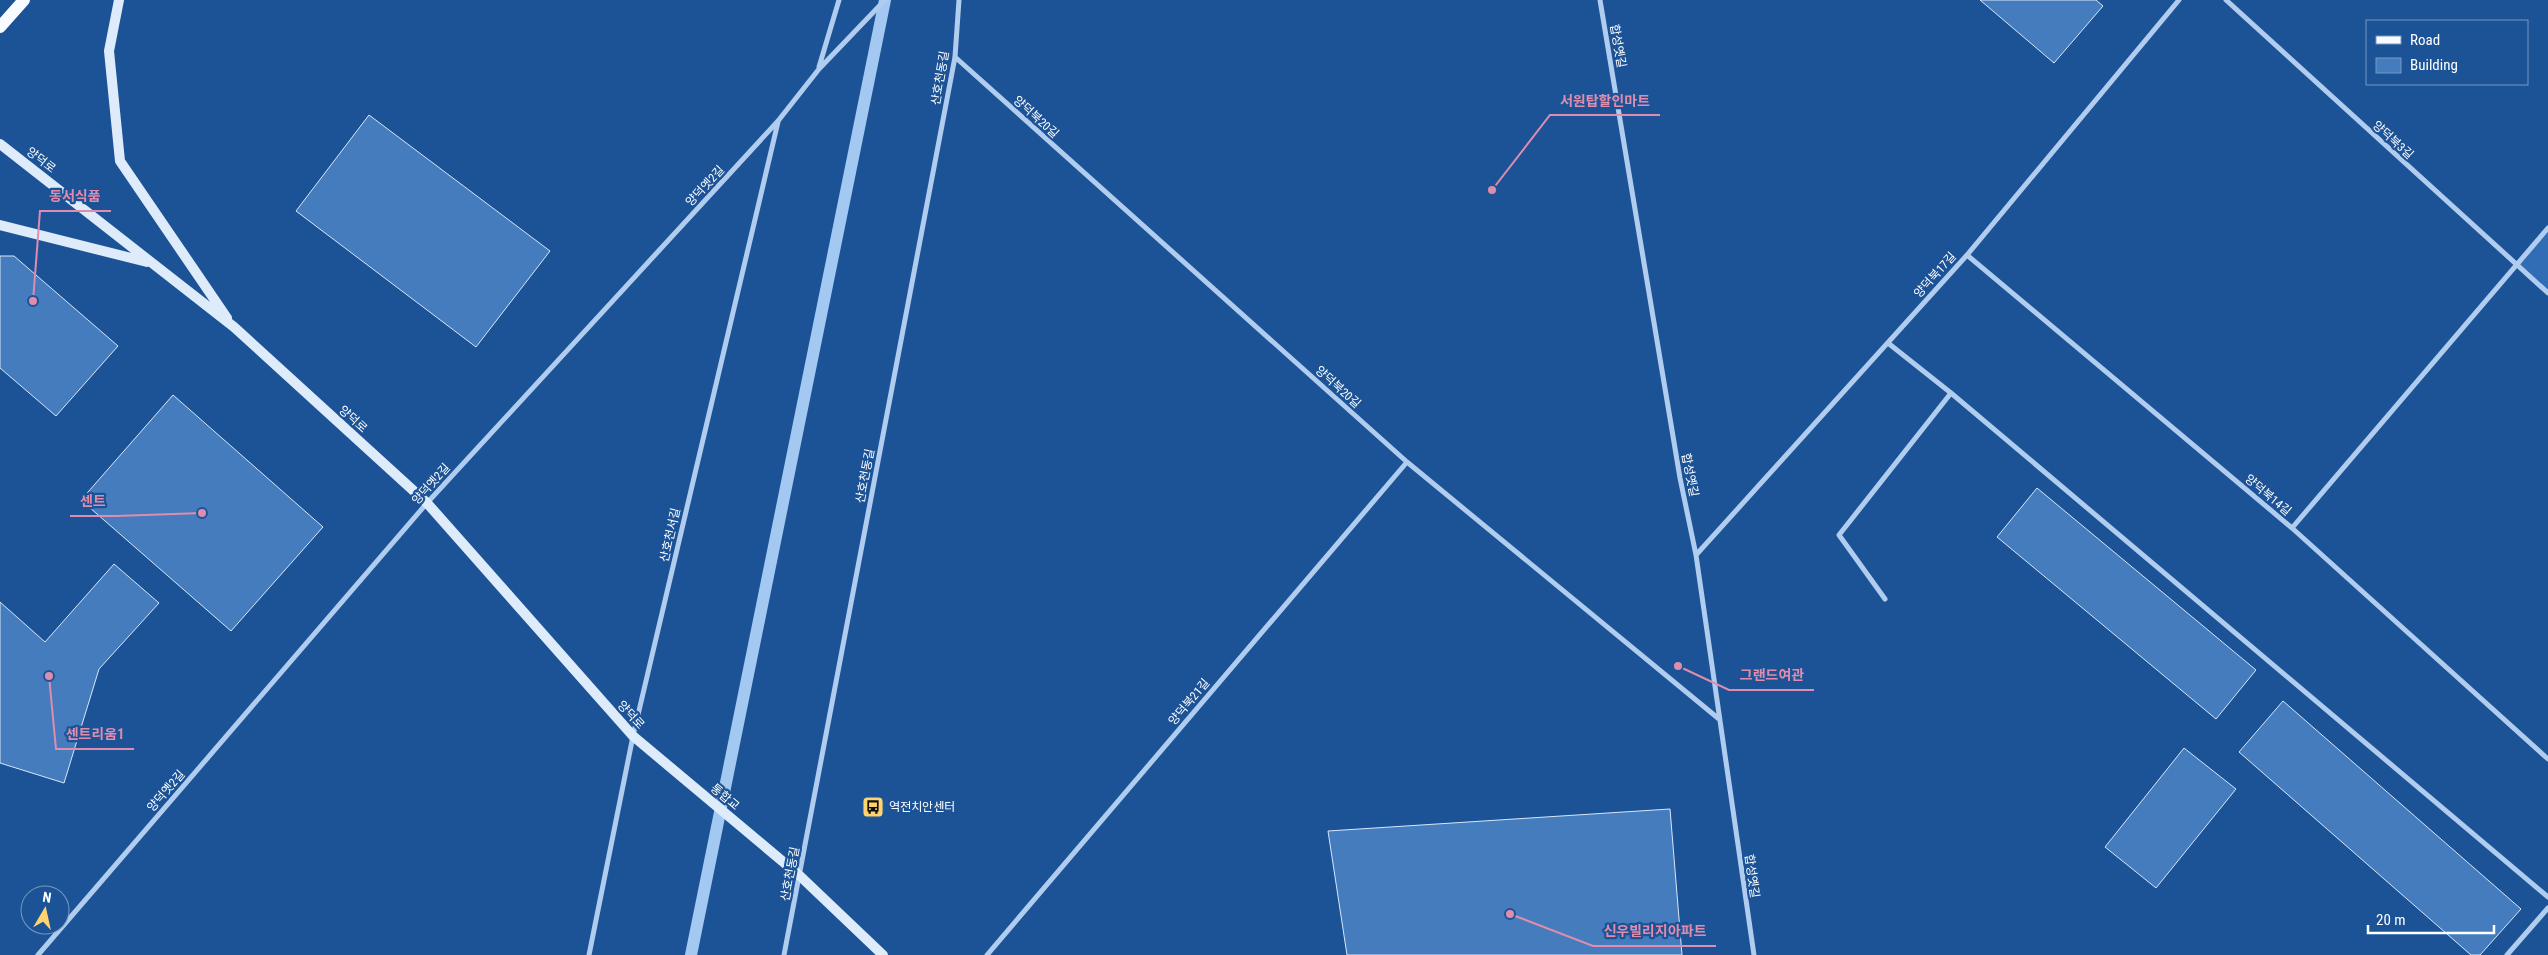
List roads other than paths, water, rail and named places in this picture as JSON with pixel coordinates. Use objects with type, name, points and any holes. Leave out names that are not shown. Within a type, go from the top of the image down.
[{"type":"main road","points":[[0,27],[24,0]]},
{"type":"main road","points":[[119,0],[109,51],[120,161],[234,327]]},
{"type":"main road","name":"양덕로","points":[[0,144],[234,327],[427,503],[633,736],[652,752]]},
{"type":"main road","points":[[0,225],[152,263]]},
{"type":"main road","name":"통합교","points":[[652,752],[800,876]]},
{"type":"main road","points":[[800,876],[883,955]]},
{"type":"street","points":[[819,69],[839,0]]},
{"type":"street","name":"양덕옛2길","points":[[38,955],[427,503],[778,121],[819,69],[884,0]]},
{"type":"street","name":"산호천동길","points":[[784,955],[955,57],[959,0]]},
{"type":"street","name":"합성옛길","points":[[1600,0],[1680,478],[1696,555],[1754,955]]},
{"type":"street","name":"양덕북17길","points":[[1696,555],[1967,255],[2179,0]]},
{"type":"street","name":"양덕북3길","points":[[2226,0],[2548,293]]},
{"type":"street","name":"양덕북20길","points":[[955,57],[1407,462],[1719,719]]},
{"type":"street","name":"산호천서길","points":[[589,955],[633,736],[778,121]]},
{"type":"street","points":[[2292,528],[2548,228]]},
{"type":"street","name":"양덕북14길","points":[[1967,255],[2292,528],[2548,759]]},
{"type":"street","points":[[1888,343],[1951,393],[2548,897]]},
{"type":"street","points":[[1885,599],[1839,536],[1951,393]]},
{"type":"street","name":"양덕북21길","points":[[987,955],[1407,462]]},
{"type":"street","points":[[2507,955],[2548,908]]},
{"type":"waterway","points":[[691,955],[885,0]]},
{"type":"place","name":"서원탑할인마트","points":[[1492,190]]},
{"type":"place","name":"동서식품","points":[[33,301]]},
{"type":"place","name":"센트","points":[[202,513]]},
{"type":"place","name":"그랜드여관","points":[[1678,666]]},
{"type":"place","name":"센트리움1","points":[[49,676]]},
{"type":"place","name":"역전치안센터","points":[[873,807]]},
{"type":"place","name":"신우빌리지아파트","points":[[1510,914]]}]
